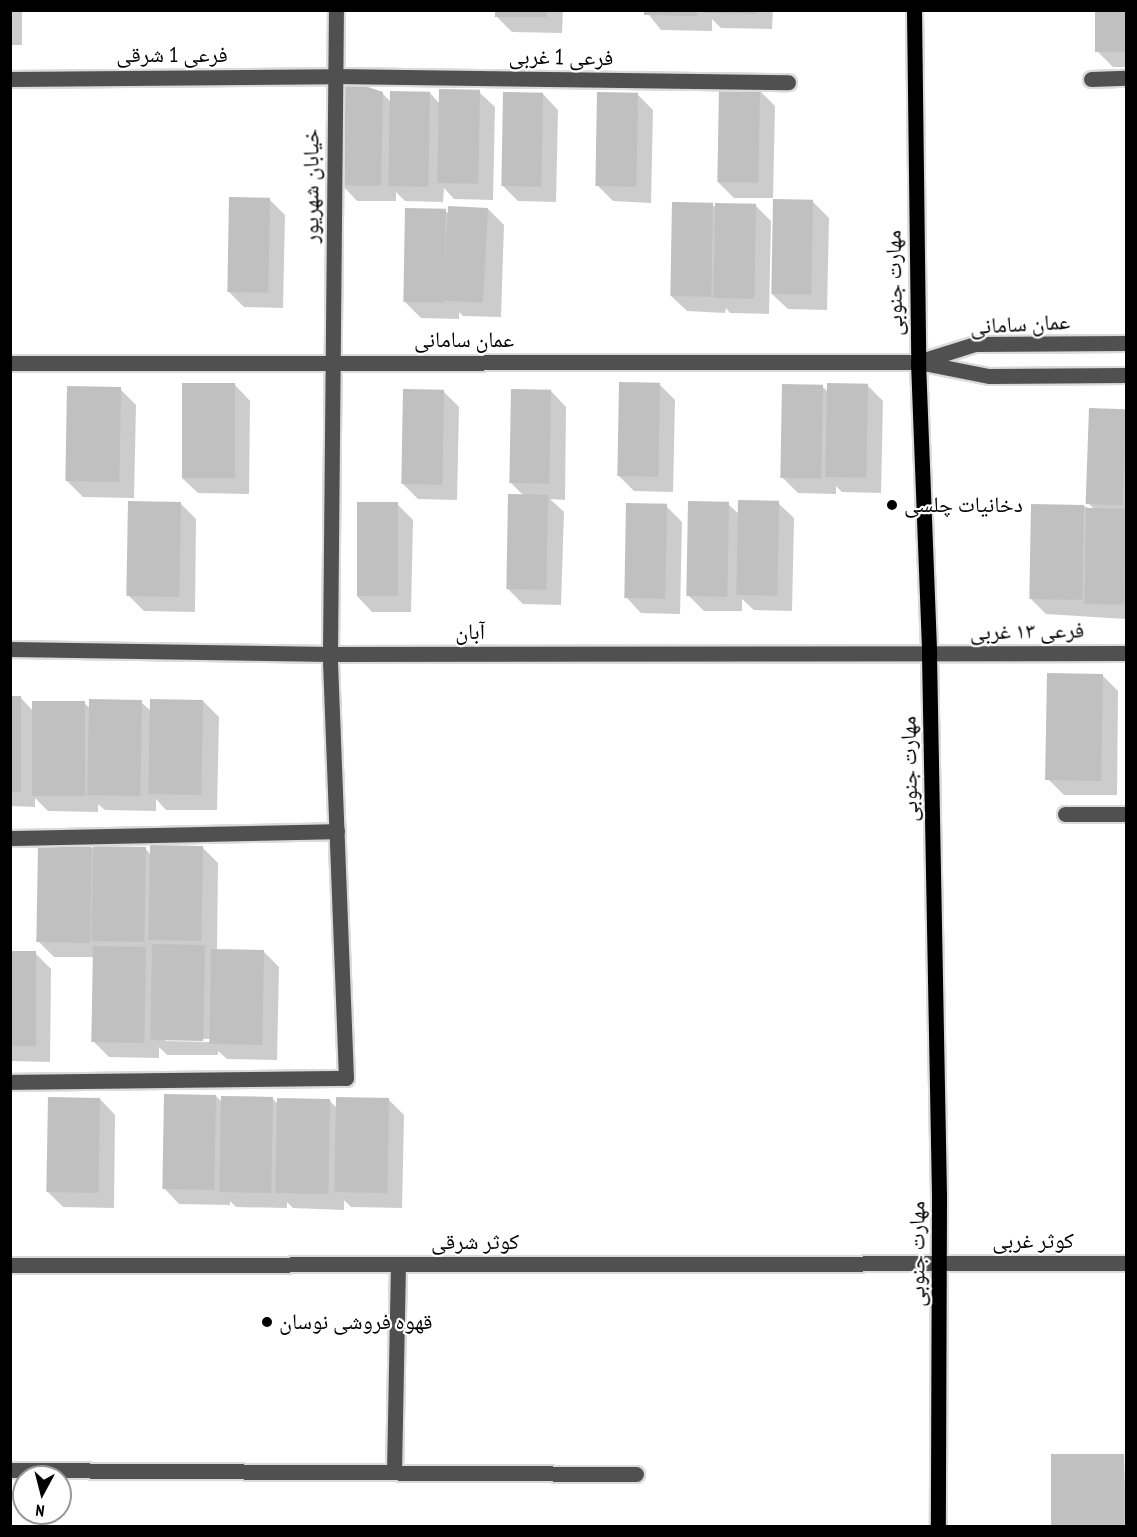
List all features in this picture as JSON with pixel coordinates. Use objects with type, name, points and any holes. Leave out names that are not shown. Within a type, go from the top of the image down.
[{"type":"main road","name":"مهارت جنوبی","points":[[914,10],[918,362],[929,655],[940,1264],[938,1527]]},
{"type":"street","name":"خیابان شهریور","points":[[10,1082],[346,1078],[330,654],[336,10]]},
{"type":"street","name":"فرعی 1 شرقی","points":[[10,79],[334,76]]},
{"type":"street","name":"فرعی 1 غربی","points":[[334,76],[788,82]]},
{"type":"street","points":[[1091,79],[1126,78]]},
{"type":"street","name":"عمان سامانی","points":[[918,362],[975,344],[1126,343]]},
{"type":"street","name":"عمان سامانی","points":[[10,363],[918,362],[989,376],[1126,375]]},
{"type":"street","name":"آبان","points":[[10,649],[330,654],[929,655]]},
{"type":"street","name":"فرعی ۱۳ غربی","points":[[929,655],[1126,652]]},
{"type":"street","points":[[1065,814],[1126,814]]},
{"type":"street","points":[[10,838],[337,831]]},
{"type":"street","name":"کوثر غربی","points":[[940,1264],[1126,1263]]},
{"type":"street","name":"کوثر شرقی","points":[[10,1265],[940,1264]]},
{"type":"street","points":[[394,1472],[398,1265]]},
{"type":"street","points":[[10,1470],[636,1474]]},
{"type":"building","points":[[495,10],[547,10],[547,17],[495,17]]},
{"type":"building","points":[[644,10],[697,10],[697,16],[644,15]]},
{"type":"building","points":[[704,10],[757,10],[757,14],[704,13]]},
{"type":"building","points":[[1095,10],[1126,10],[1126,52],[1095,52]]},
{"type":"building","points":[[334,76],[383,92],[381,186],[340,185]]},
{"type":"building","points":[[719,88],[760,89],[758,183],[717,182]]},
{"type":"building","points":[[439,89],[480,90],[478,184],[437,183]]},
{"type":"building","points":[[390,91],[430,92],[428,187],[388,186]]},
{"type":"building","points":[[503,92],[543,93],[541,187],[501,186]]},
{"type":"building","points":[[597,92],[638,93],[636,187],[595,186]]},
{"type":"building","points":[[229,197],[270,198],[268,293],[227,292]]},
{"type":"building","points":[[773,199],[813,200],[811,295],[771,294]]},
{"type":"building","points":[[672,202],[713,203],[711,297],[670,296]]},
{"type":"building","points":[[715,203],[756,204],[754,299],[713,298]]},
{"type":"building","points":[[448,206],[488,208],[483,303],[443,301]]},
{"type":"building","points":[[405,208],[446,209],[444,303],[403,302]]},
{"type":"building","points":[[619,382],[660,383],[658,477],[617,476]]},
{"type":"building","points":[[182,383],[235,383],[235,478],[182,478]]},
{"type":"building","points":[[827,383],[868,384],[866,478],[825,477]]},
{"type":"building","points":[[782,384],[823,385],[821,479],[780,478]]},
{"type":"building","points":[[67,386],[121,387],[119,482],[65,481]]},
{"type":"building","points":[[403,389],[444,390],[442,485],[401,484]]},
{"type":"building","points":[[511,389],[551,390],[549,484],[509,483]]},
{"type":"building","points":[[1089,408],[1126,409],[1123,505],[1086,504]]},
{"type":"building","points":[[508,494],[548,495],[546,590],[506,589]]},
{"type":"building","points":[[738,500],[779,501],[777,596],[736,595]]},
{"type":"building","points":[[128,501],[181,502],[179,597],[126,596]]},
{"type":"building","points":[[688,501],[729,502],[727,597],[686,596]]},
{"type":"building","points":[[357,502],[398,502],[398,596],[357,596]]},
{"type":"building","points":[[626,503],[667,504],[665,599],[624,598]]},
{"type":"building","points":[[1031,504],[1084,505],[1082,600],[1029,599]]},
{"type":"building","points":[[1086,508],[1126,509],[1124,605],[1084,604]]},
{"type":"building","points":[[1047,673],[1103,674],[1101,781],[1045,780]]},
{"type":"building","points":[[10,696],[21,696],[21,792],[10,792]]},
{"type":"building","points":[[89,699],[142,700],[140,796],[87,795]]},
{"type":"building","points":[[150,699],[203,700],[201,795],[148,794]]},
{"type":"building","points":[[32,701],[85,701],[85,796],[32,796]]},
{"type":"building","points":[[150,845],[203,846],[201,941],[148,940]]},
{"type":"building","points":[[38,846],[92,847],[90,943],[36,942]]},
{"type":"building","points":[[93,846],[146,847],[144,942],[91,941]]},
{"type":"building","points":[[152,944],[205,945],[203,1041],[150,1040]]},
{"type":"building","points":[[93,946],[146,947],[144,1043],[91,1042]]},
{"type":"building","points":[[211,949],[264,950],[262,1045],[209,1044]]},
{"type":"building","points":[[10,951],[36,951],[36,1046],[10,1046]]},
{"type":"building","points":[[164,1094],[216,1095],[214,1190],[162,1189]]},
{"type":"building","points":[[221,1096],[273,1097],[271,1193],[219,1192]]},
{"type":"building","points":[[48,1097],[100,1098],[98,1193],[46,1192]]},
{"type":"building","points":[[336,1097],[389,1098],[387,1193],[334,1192]]},
{"type":"building","points":[[277,1098],[330,1099],[328,1194],[275,1193]]},
{"type":"building","points":[[1051,1454],[1124,1454],[1124,1526],[1051,1526]]},
{"type":"place","name":"دخانیات چلسی","points":[[892,505]]},
{"type":"place","name":"قهوه فروشی نوسان","points":[[267,1322]]}]
